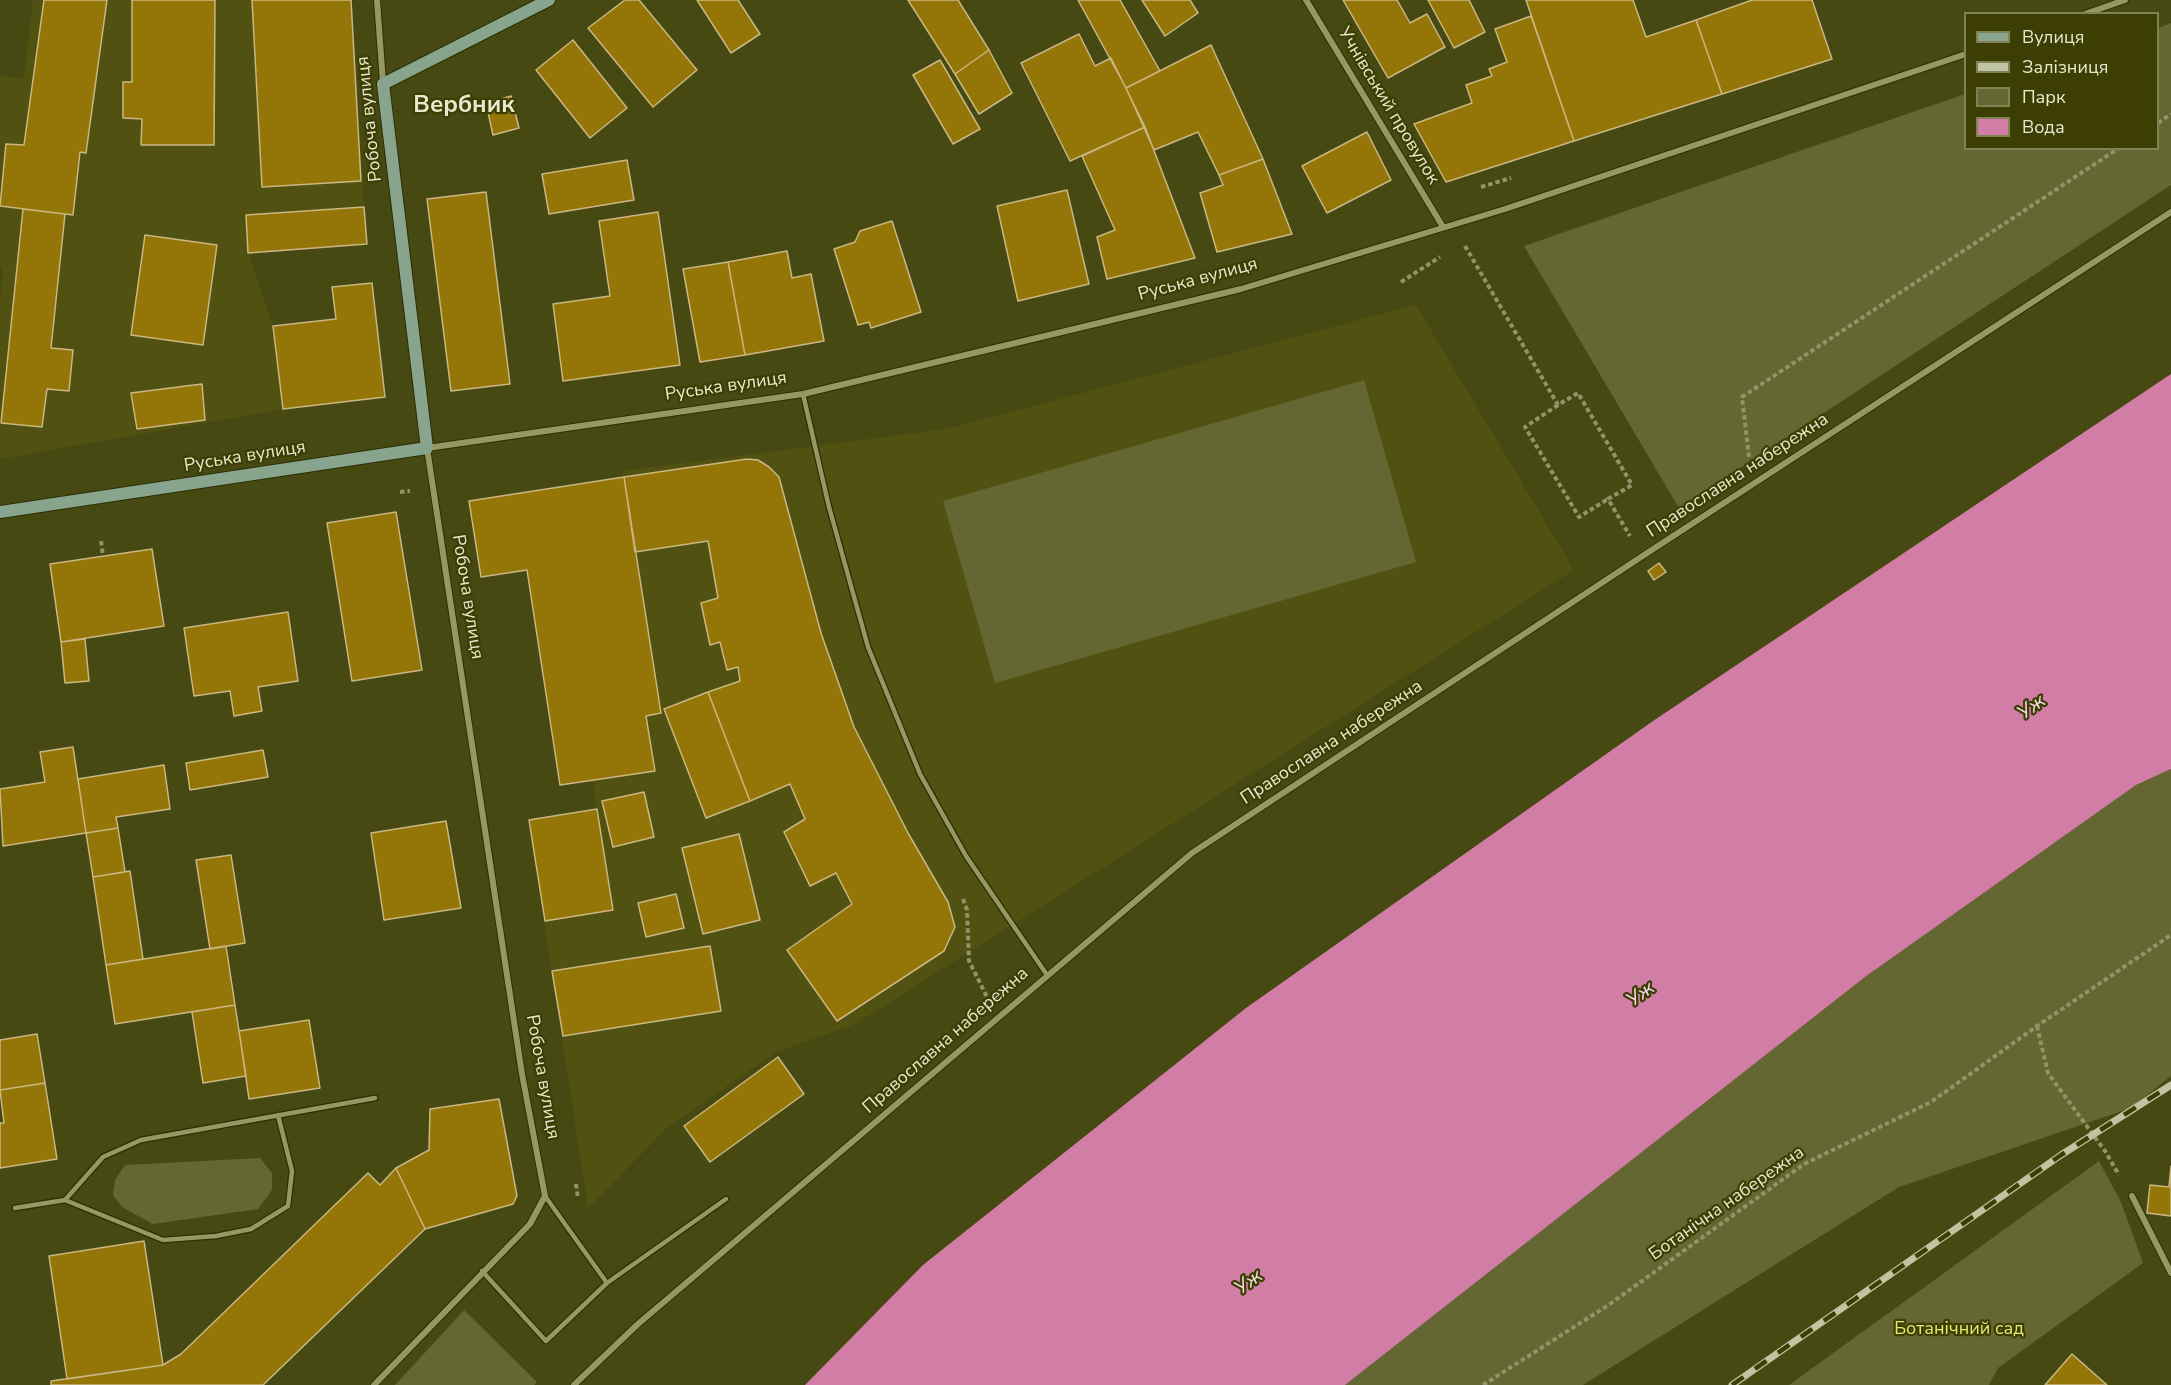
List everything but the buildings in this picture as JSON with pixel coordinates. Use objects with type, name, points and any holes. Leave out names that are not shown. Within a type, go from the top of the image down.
[{"type":"main road","points":[[383,84],[549,0]]},
{"type":"main road","name":"Робоча вулиця","points":[[383,84],[427,448]]},
{"type":"main road","name":"Руська вулиця","points":[[0,512],[427,448]]},
{"type":"street","name":"Робоча вулиця","points":[[377,0],[383,84]]},
{"type":"street","name":"Учнівський провулок","points":[[1306,0],[1443,227]]},
{"type":"street","points":[[2091,12],[2125,0]]},
{"type":"street","points":[[1443,227],[1964,54]]},
{"type":"street","name":"Православна набережна","points":[[574,1385],[638,1324],[1192,853],[1641,556],[2171,212]]},
{"type":"street","name":"Руська вулиця","points":[[427,448],[803,394],[1241,289],[1443,227]]},
{"type":"street","name":"Робоча вулиця","points":[[427,448],[522,1074],[545,1196]]},
{"type":"street","points":[[374,1385],[530,1224],[545,1196]]},
{"type":"street","points":[[2132,1196],[2171,1273]]},
{"type":"lane","points":[[803,394],[829,507],[868,647],[920,774],[966,856],[1047,975]]},
{"type":"lane","points":[[65,1200],[103,1157],[141,1140],[375,1098]]},
{"type":"lane","points":[[15,1208],[65,1200],[163,1240],[216,1236],[251,1229],[288,1206],[292,1171],[278,1115]]},
{"type":"lane","points":[[545,1196],[608,1284]]},
{"type":"lane","points":[[482,1271],[546,1341],[608,1284],[726,1199]]},
{"type":"path","points":[[1752,485],[1742,397],[2116,150]]},
{"type":"path","points":[[1452,225],[1558,405]]},
{"type":"path","points":[[1401,282],[1462,242]]},
{"type":"path","points":[[1578,393],[1632,485],[1608,499],[1579,517],[1526,427],[1578,393]]},
{"type":"path","points":[[1608,499],[1641,556]]},
{"type":"path","points":[[101,541],[103,556]]},
{"type":"path","points":[[962,895],[968,910],[969,961],[998,1017]]},
{"type":"path","name":"Ботанічна набережна","points":[[1482,1385],[1610,1304],[1804,1164],[1931,1102],[2037,1026],[2171,935]]},
{"type":"path","points":[[2037,1026],[2048,1073],[2105,1150],[2132,1196]]},
{"type":"shaded area","points":[[33,0],[351,0],[364,207],[246,216],[248,253],[273,326],[283,409],[0,459],[0,301],[3,266],[0,266],[0,76],[24,78]]},
{"type":"shaded area","points":[[1416,305],[1574,570],[857,1023],[777,1052],[670,1125],[588,1208],[529,820],[597,809],[593,780],[655,770],[646,716],[661,713],[623,471],[946,429]]},
{"type":"green space","points":[[2171,23],[2171,185],[1679,508],[1524,246],[1964,94],[1964,150],[2159,150],[2159,28]]},
{"type":"green space","points":[[1364,380],[1416,562],[995,683],[943,501]]},
{"type":"green space","points":[[2171,769],[2171,1076],[2131,1108],[1899,1187],[1583,1385],[1345,1385],[1865,977],[2136,785]]},
{"type":"green space","points":[[260,1158],[272,1173],[272,1190],[258,1209],[153,1224],[122,1207],[113,1195],[115,1180],[125,1165]]},
{"type":"green space","name":"Ботанічний сад","points":[[2099,1161],[2121,1202],[2143,1263],[1998,1368],[1989,1385],[1789,1385]]},
{"type":"green space","points":[[464,1310],[537,1382],[534,1385],[395,1385]]},
{"type":"water","name":"Уж","points":[[2171,374],[2171,769],[2136,785],[1865,977],[1345,1385],[805,1385],[923,1265],[1246,1008],[1653,721]]},
{"type":"railway","points":[[1732,1385],[2061,1155],[2171,1085]]},
{"type":"district","name":"Вербник","points":[[464,106]]}]
